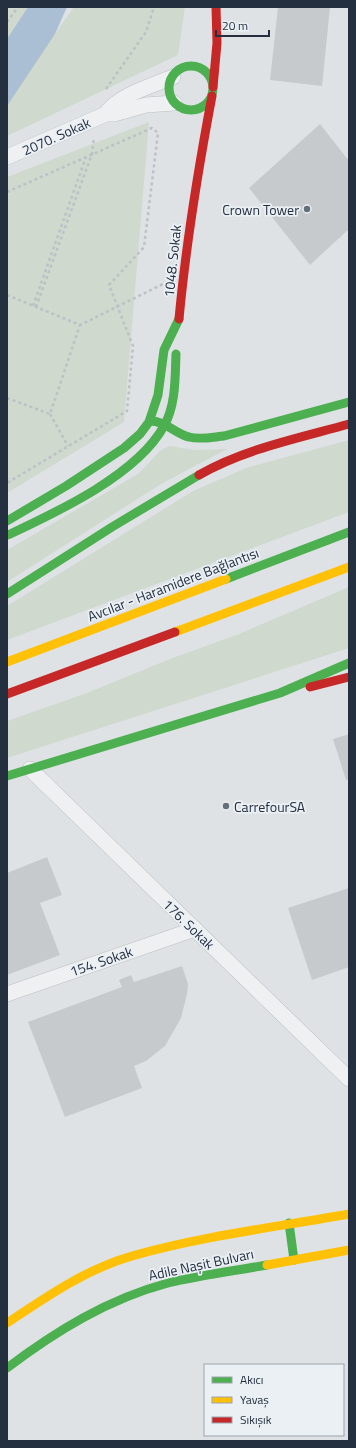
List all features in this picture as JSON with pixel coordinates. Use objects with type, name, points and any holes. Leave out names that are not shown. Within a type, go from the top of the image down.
[{"type":"main road","points":[[208,34],[215,7]]},
{"type":"main road","points":[[195,185],[212,91],[217,43],[215,7]]},
{"type":"main road","points":[[189,118],[170,94],[169,85],[172,76],[179,70],[188,66],[198,56]]},
{"type":"main road","points":[[178,106],[192,110],[202,108],[210,101],[212,82],[207,73],[198,67],[188,66]]},
{"type":"main road","points":[[194,140],[195,185]]},
{"type":"main road","name":"1048. Sokak","points":[[149,422],[158,395],[164,350],[179,322],[183,274],[195,185]]},
{"type":"main road","points":[[7,535],[69,504],[131,463],[151,446],[165,424],[174,385],[177,351],[171,338]]},
{"type":"main road","points":[[7,521],[66,486],[124,448],[140,434],[149,422],[154,421],[165,424],[189,436],[202,438],[224,436],[349,402]]},
{"type":"main road","points":[[7,594],[112,527],[210,469],[269,446],[349,424]]},
{"type":"main road","name":"Avcılar - Haramidere Bağlantısı","points":[[7,662],[349,532]]},
{"type":"main road","points":[[7,694],[349,567]]},
{"type":"main road","points":[[280,693],[349,662]]},
{"type":"main road","points":[[7,776],[280,693],[349,678]]},
{"type":"main road","name":"Adile Naşit Bulvarı","points":[[7,1323],[54,1292],[91,1272],[131,1256],[193,1242],[349,1214]]},
{"type":"main road","points":[[289,1224],[294,1260]]},
{"type":"main road","name":"Adile Naşit Bulvarı","points":[[7,1368],[38,1343],[70,1324],[114,1302],[134,1294],[187,1278],[349,1250]]},
{"type":"street","points":[[101,116],[111,106],[172,76]]},
{"type":"street","points":[[101,116],[146,105],[178,106]]},
{"type":"street","name":"2070. Sokak","points":[[7,157],[101,116]]},
{"type":"street","name":"176. Sokak","points":[[30,769],[349,1079]]},
{"type":"street","name":"154. Sokak","points":[[7,994],[195,929]]},
{"type":"path","points":[[7,22],[18,7]]},
{"type":"path","points":[[35,306],[92,154],[101,116],[98,101],[146,32],[154,7]]},
{"type":"path","points":[[7,192],[152,128],[158,133],[144,247],[109,285],[133,346],[127,411],[7,483]]},
{"type":"path","points":[[35,306],[86,157]]},
{"type":"path","points":[[50,414],[80,325],[183,274]]},
{"type":"path","points":[[7,295],[80,325]]},
{"type":"path","points":[[7,398],[50,414],[68,446]]},
{"type":"shaded area","points":[[7,7],[32,7],[7,40]]},
{"type":"shaded area","points":[[74,7],[185,7],[178,55],[7,136],[7,102]]},
{"type":"shaded area","points":[[149,122],[124,422],[7,493],[7,177]]},
{"type":"shaded area","points":[[349,440],[349,512],[7,640],[7,606],[193,491],[246,468]]},
{"type":"shaded area","points":[[169,446],[194,450],[227,449],[161,484],[7,582],[7,550],[138,474],[160,451]]},
{"type":"shaded area","points":[[349,587],[349,648],[7,758],[7,721],[87,693],[170,659],[239,634]]},
{"type":"water","points":[[28,7],[67,7],[55,34],[7,106],[7,39]]},
{"type":"building","points":[[278,7],[330,7],[322,86],[270,80]]},
{"type":"building","name":"Crown Tower","points":[[320,124],[349,161],[349,229],[310,265],[249,188]]},
{"type":"building","points":[[349,734],[349,779],[346,780],[333,739]]},
{"type":"building","points":[[47,857],[62,895],[40,903],[60,955],[7,975],[7,873]]},
{"type":"building","points":[[349,888],[349,967],[312,980],[288,908]]},
{"type":"building","points":[[182,966],[188,984],[181,1018],[165,1046],[146,1061],[134,1066],[142,1088],[65,1117],[28,1022],[122,987],[119,980],[131,975],[134,982]]},
{"type":"traffic: fast","points":[[191,66],[203,70],[209,76],[213,88],[209,100],[203,106],[191,110],[179,106],[173,100],[169,88],[173,76],[179,70],[191,66]]},
{"type":"traffic: fast","points":[[7,521],[66,486],[124,448],[140,434],[149,422],[158,395],[164,350],[179,319]]},
{"type":"traffic: fast","points":[[8,535],[72,503],[94,490],[116,476],[152,444],[164,426],[171,409],[175,382],[176,354]]},
{"type":"traffic: fast","points":[[152,421],[167,426],[189,437],[206,438],[224,436],[349,402]]},
{"type":"traffic: fast","points":[[7,594],[112,527],[199,475]]},
{"type":"traffic: fast","points":[[226,579],[349,532]]},
{"type":"traffic: fast","points":[[7,776],[280,693],[349,663]]},
{"type":"traffic: fast","points":[[289,1223],[294,1260]]},
{"type":"traffic: fast","points":[[7,1368],[44,1341],[64,1329],[124,1298],[168,1283],[205,1275],[267,1265]]},
{"type":"traffic: slow","points":[[175,632],[349,567]]},
{"type":"traffic: slow","points":[[7,662],[226,579]]},
{"type":"traffic: slow","points":[[7,1323],[83,1276],[99,1268],[132,1256],[212,1237],[349,1214]]},
{"type":"traffic: slow","points":[[267,1265],[349,1250]]},
{"type":"traffic: jam","points":[[213,87],[217,43],[216,7]]},
{"type":"traffic: jam","points":[[179,319],[193,207],[212,96]]},
{"type":"traffic: jam","points":[[199,475],[216,466],[253,451],[291,439],[349,424]]},
{"type":"traffic: jam","points":[[7,694],[175,632]]},
{"type":"traffic: jam","points":[[310,687],[349,677]]},
{"type":"place","name":"Crown Tower","points":[[307,209]]},
{"type":"place","name":"CarrefourSA","points":[[226,806]]}]
